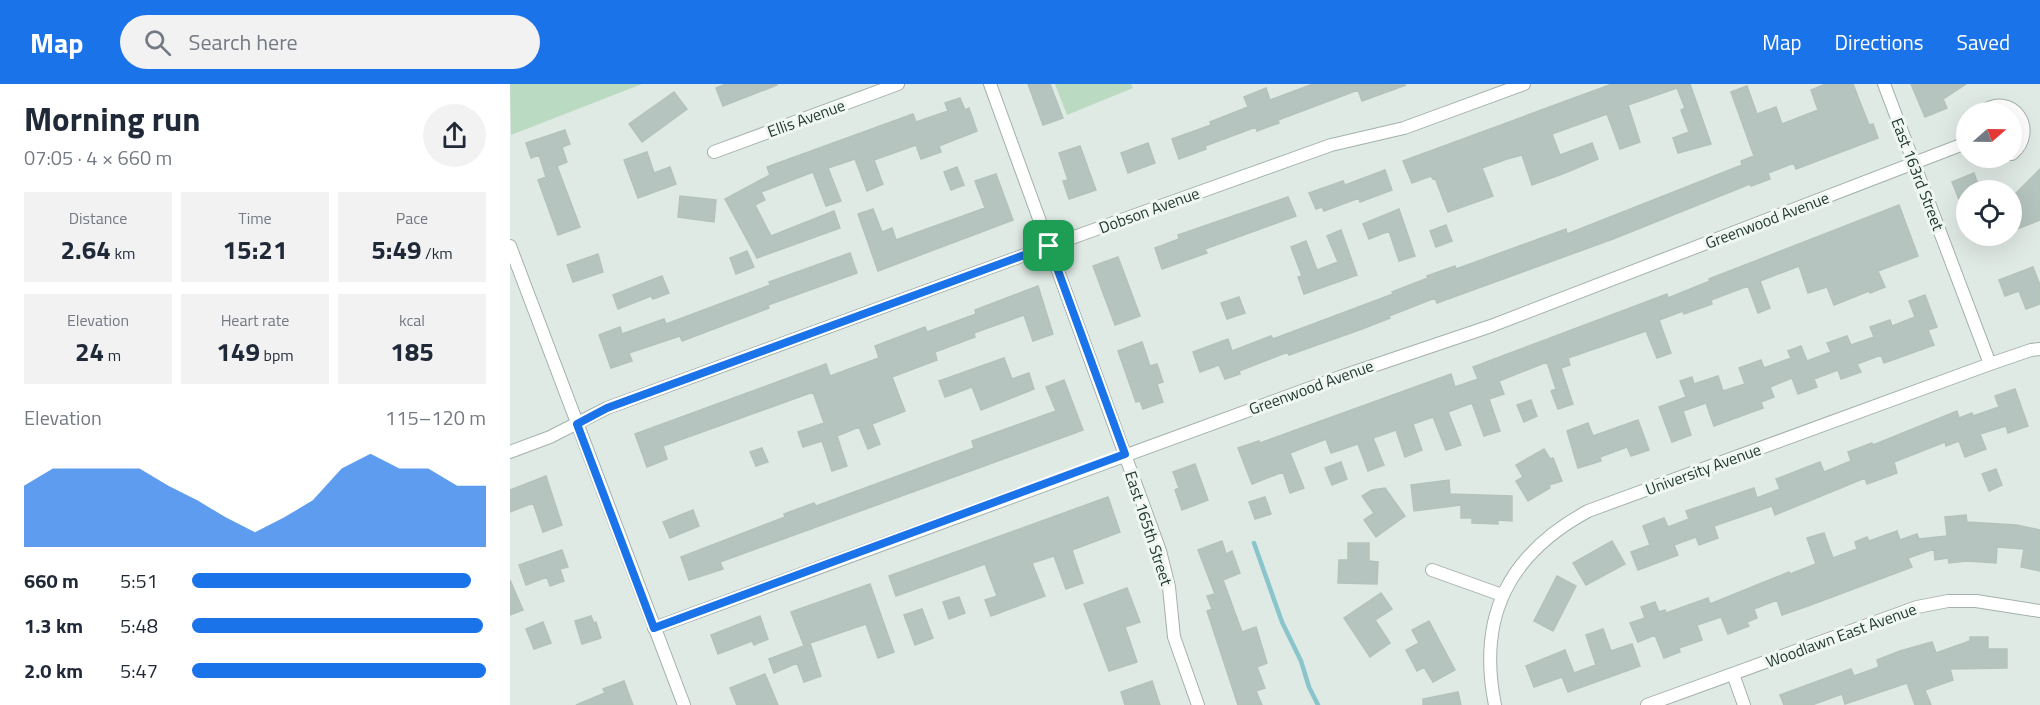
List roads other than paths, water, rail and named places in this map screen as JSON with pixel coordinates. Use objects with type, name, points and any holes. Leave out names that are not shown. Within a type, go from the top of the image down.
[{"type":"street","name":"Ellis Avenue","points":[[714,152],[898,84]]},
{"type":"street","name":"East 165th Street","points":[[990,84],[1165,568],[1174,638],[1198,705]]},
{"type":"street","name":"Dobson Avenue","points":[[510,452],[550,437],[607,408],[1049,246],[1331,145],[1404,128],[1524,84]]},
{"type":"street","name":"East 163rd Street","points":[[1884,84],[1990,364]]},
{"type":"street","points":[[2022,123],[2025,133],[2022,142]]},
{"type":"street","name":"Greenwood Avenue","points":[[654,628],[1125,454],[1350,373],[1491,326],[1956,148]]},
{"type":"street","points":[[510,246],[684,705]]},
{"type":"street","name":"University Avenue","points":[[1495,705],[1490,666],[1491,643],[1502,595],[1516,573],[1546,538],[1564,524],[1588,511],[1990,364],[2040,349]]},
{"type":"street","points":[[1432,570],[1502,595]]},
{"type":"street","name":"Woodlawn East Avenue","points":[[1647,705],[1917,607],[1948,601],[1976,601],[2040,611]]},
{"type":"street","points":[[1732,674],[1744,705]]},
{"type":"waterway","points":[[1254,543],[1282,622],[1301,661],[1309,687],[1318,705]]}]
